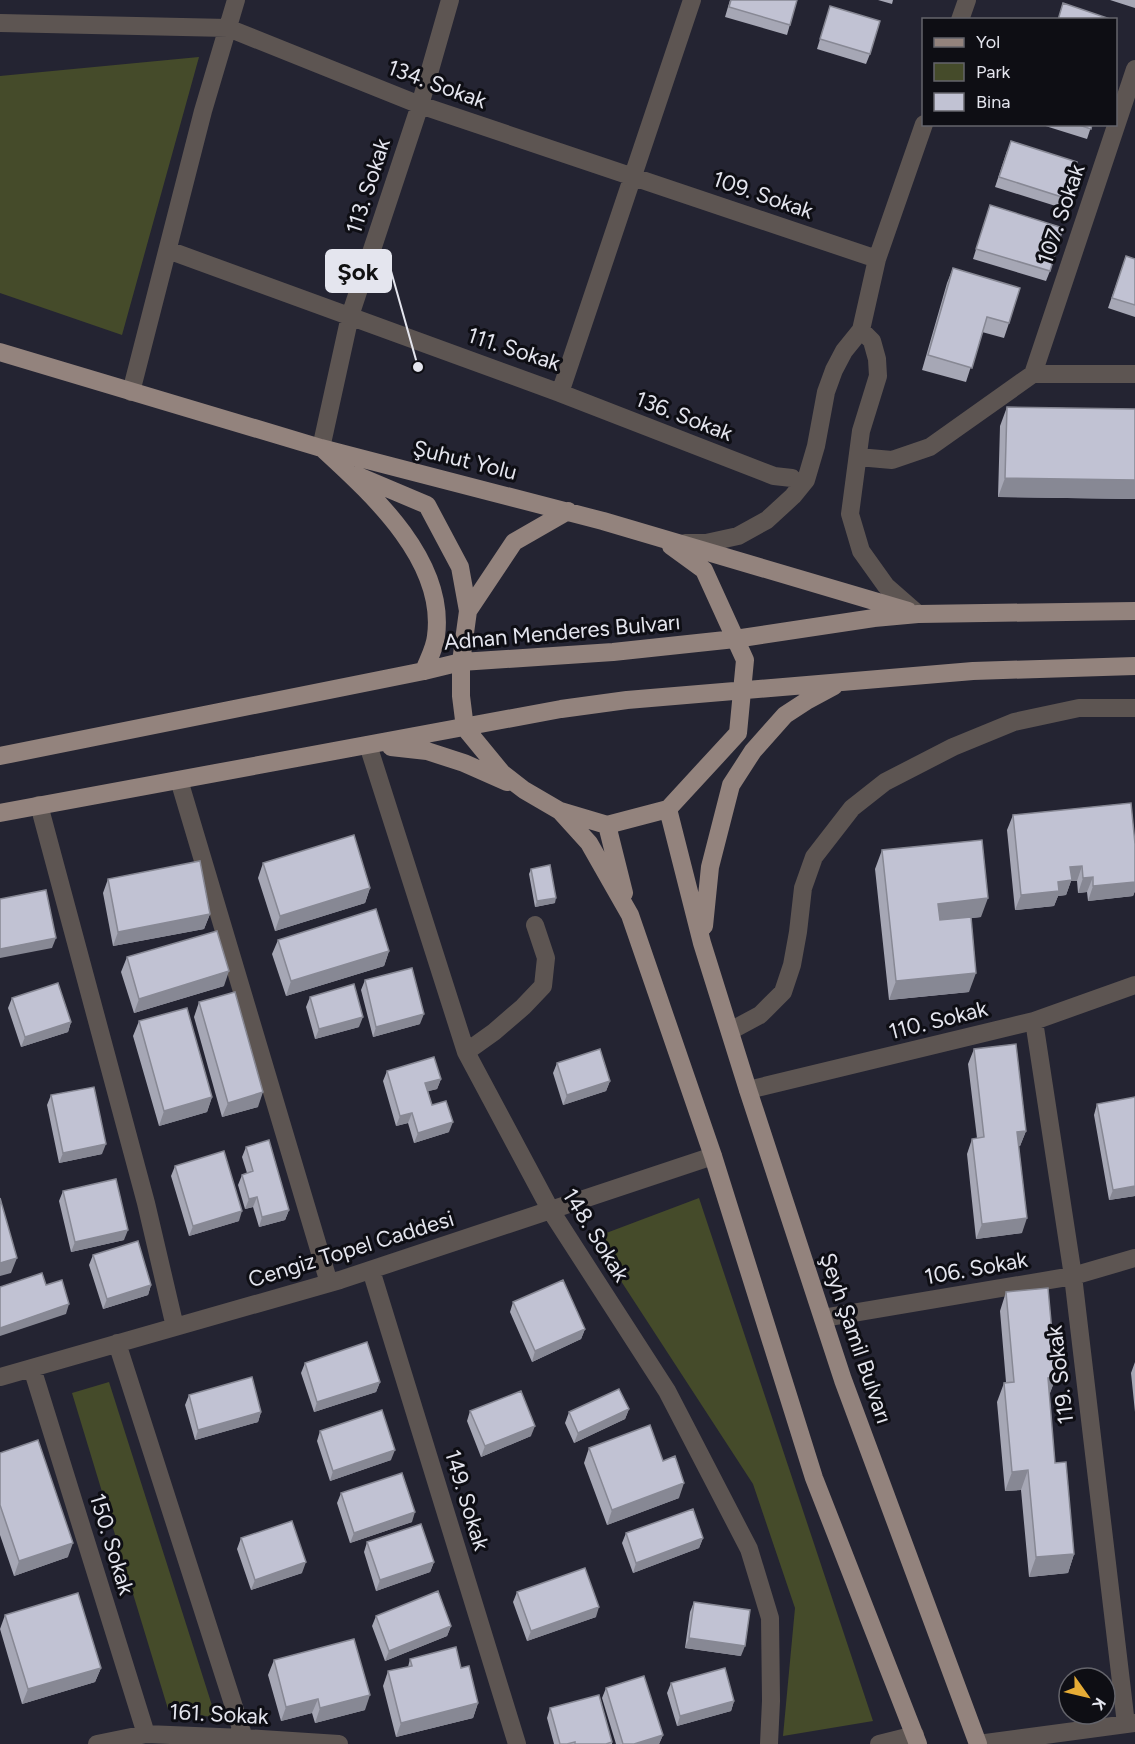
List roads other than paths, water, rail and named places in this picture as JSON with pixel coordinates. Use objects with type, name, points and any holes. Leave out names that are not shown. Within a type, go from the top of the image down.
[{"type":"main road","name":"Şuhut Yolu","points":[[0,352],[321,448],[568,511],[918,614]]},
{"type":"main road","points":[[321,448],[366,489],[400,528],[424,567],[437,609],[436,638],[424,671]]},
{"type":"main road","points":[[346,471],[427,505],[460,567],[468,611],[461,662],[461,696],[465,728],[502,773],[524,790]]},
{"type":"main road","points":[[468,611],[514,542],[568,511]]},
{"type":"main road","points":[[368,745],[427,751],[464,763],[524,790],[560,811],[607,825],[668,809],[738,734],[746,660],[704,570],[657,536]]},
{"type":"main road","name":"Adnan Menderes Bulvarı","points":[[0,756],[461,662],[613,652],[735,639],[874,618],[918,614],[1135,611]]},
{"type":"main road","points":[[0,813],[561,709],[627,700],[973,671],[1135,666]]},
{"type":"main road","points":[[702,943],[706,885],[715,841],[731,785],[753,751],[785,715],[843,682]]},
{"type":"main road","name":"Şeyh Şamil Bulvarı","points":[[668,809],[702,943],[843,1380],[978,1744]]},
{"type":"main road","points":[[560,811],[589,843],[630,915]]},
{"type":"main road","points":[[607,825],[630,915],[713,1156],[814,1478],[917,1740]]},
{"type":"street","points":[[131,392],[203,111],[236,0]]},
{"type":"street","name":"113. Sokak","points":[[321,448],[350,316],[420,105],[450,0]]},
{"type":"street","name":"111. Sokak","points":[[168,250],[560,393],[692,0]]},
{"type":"street","points":[[961,18],[967,0]]},
{"type":"street","points":[[0,24],[228,28]]},
{"type":"street","name":"134. Sokak","points":[[228,28],[420,105],[633,177]]},
{"type":"street","name":"107. Sokak","points":[[1117,123],[1135,69]]},
{"type":"street","points":[[680,543],[706,543],[738,536],[767,520],[793,496],[806,480],[816,446],[826,392],[844,351],[861,330],[877,259],[923,126]]},
{"type":"street","name":"107. Sokak","points":[[1033,374],[1116,126]]},
{"type":"street","name":"109. Sokak","points":[[633,177],[877,259]]},
{"type":"street","points":[[861,330],[872,341],[877,359],[878,376],[861,431],[850,514],[861,551],[885,586],[918,614]]},
{"type":"street","points":[[858,458],[892,460],[930,447],[1033,374],[1135,374]]},
{"type":"street","name":"136. Sokak","points":[[560,393],[774,476],[792,478]]},
{"type":"street","points":[[730,1031],[760,1015],[783,992],[792,965],[803,888],[814,858],[852,808],[885,782],[953,747],[1014,722],[1079,708],[1135,708]]},
{"type":"street","name":"148. Sokak","points":[[368,745],[466,1052],[550,1211],[667,1391],[749,1549],[770,1618],[769,1744]]},
{"type":"street","points":[[179,780],[328,1283]]},
{"type":"street","points":[[39,805],[146,1203],[175,1327]]},
{"type":"street","points":[[466,1052],[494,1032],[543,986],[546,958],[535,925]]},
{"type":"street","name":"110. Sokak","points":[[748,1090],[1034,1021],[1135,985]]},
{"type":"street","name":"119. Sokak","points":[[1034,1021],[1073,1275],[1130,1724]]},
{"type":"street","name":"Cengiz Topel Caddesi","points":[[0,1377],[372,1270],[713,1156]]},
{"type":"street","name":"106. Sokak","points":[[823,1318],[1073,1275],[1135,1258]]},
{"type":"street","name":"149. Sokak","points":[[372,1270],[517,1744]]},
{"type":"street","points":[[117,1343],[244,1738]]},
{"type":"street","name":"150. Sokak","points":[[32,1368],[146,1734]]},
{"type":"street","points":[[978,1744],[1130,1724]]},
{"type":"street","name":"161. Sokak","points":[[97,1744],[146,1734],[339,1744]]},
{"type":"street","points":[[879,1744],[917,1740]]},
{"type":"place","name":"Şok","points":[[418,367]]}]
